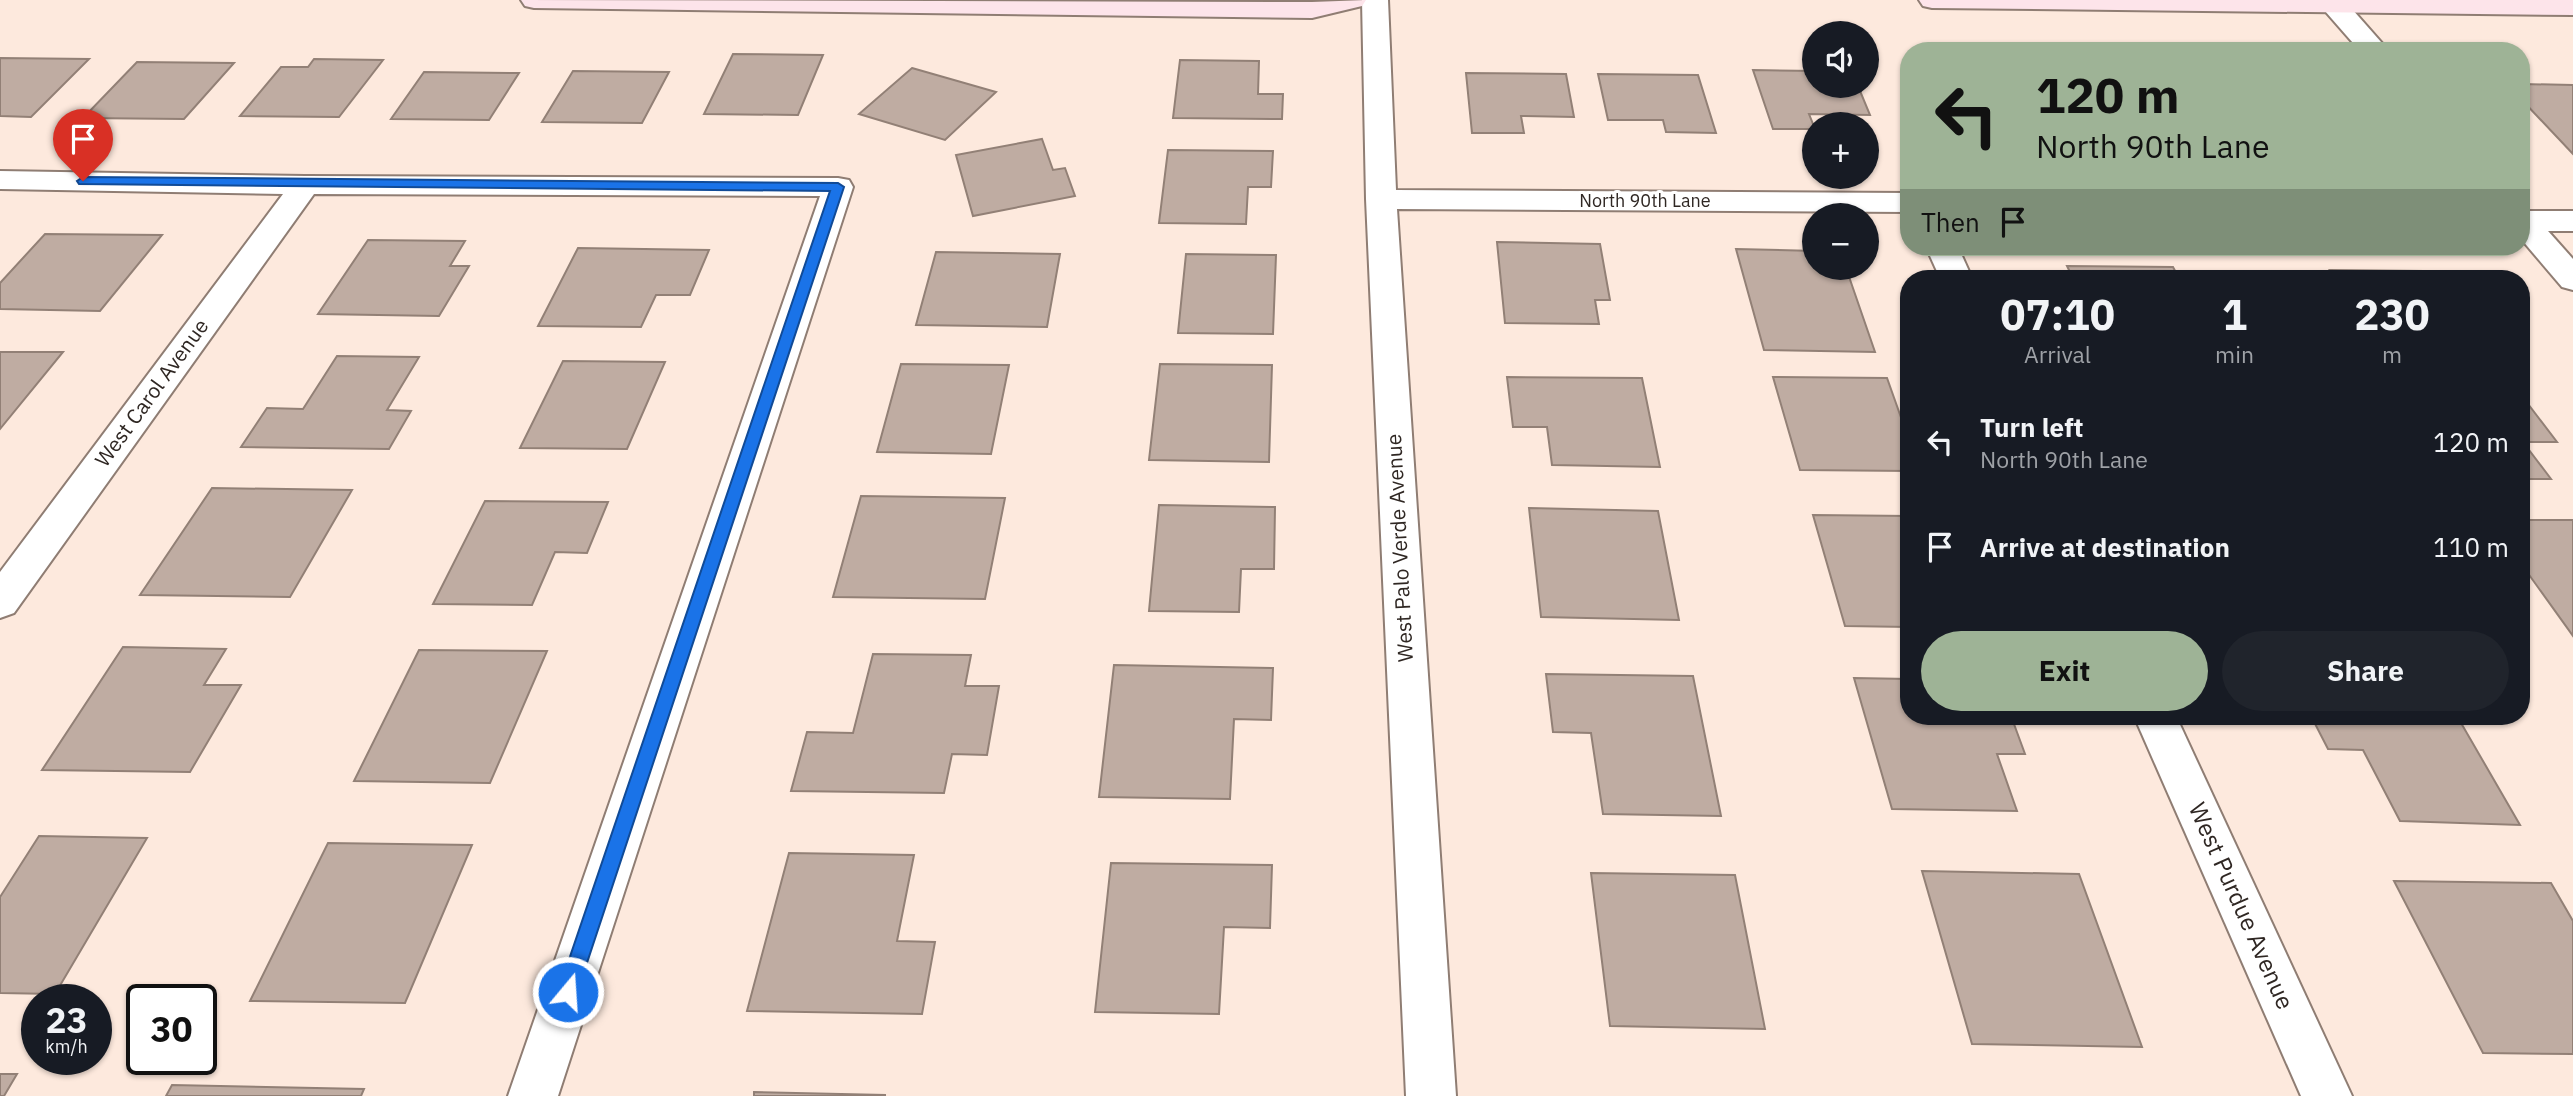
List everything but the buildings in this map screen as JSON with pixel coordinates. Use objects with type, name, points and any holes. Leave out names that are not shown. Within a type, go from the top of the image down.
[{"type":"main road","points":[[534,0],[1312,10],[1353,0]]},
{"type":"main road","points":[[1932,0],[2573,7]]},
{"type":"street","name":"West Palo Verde Avenue","points":[[1375,0],[1381,199],[1431,1096]]},
{"type":"street","points":[[2334,5],[2367,42]]},
{"type":"street","points":[[0,180],[305,185],[838,187],[533,1096]]},
{"type":"street","name":"West Carol Avenue","points":[[0,602],[305,185]]},
{"type":"street","name":"North 90th Lane","points":[[1381,199],[1900,202]]},
{"type":"street","points":[[2530,221],[2573,221]]},
{"type":"street","points":[[2530,230],[2573,279]]},
{"type":"street","name":"West Purdue Avenue","points":[[2159,725],[2328,1096]]},
{"type":"route","points":[[83,181],[305,185],[838,187],[568,992]]}]
